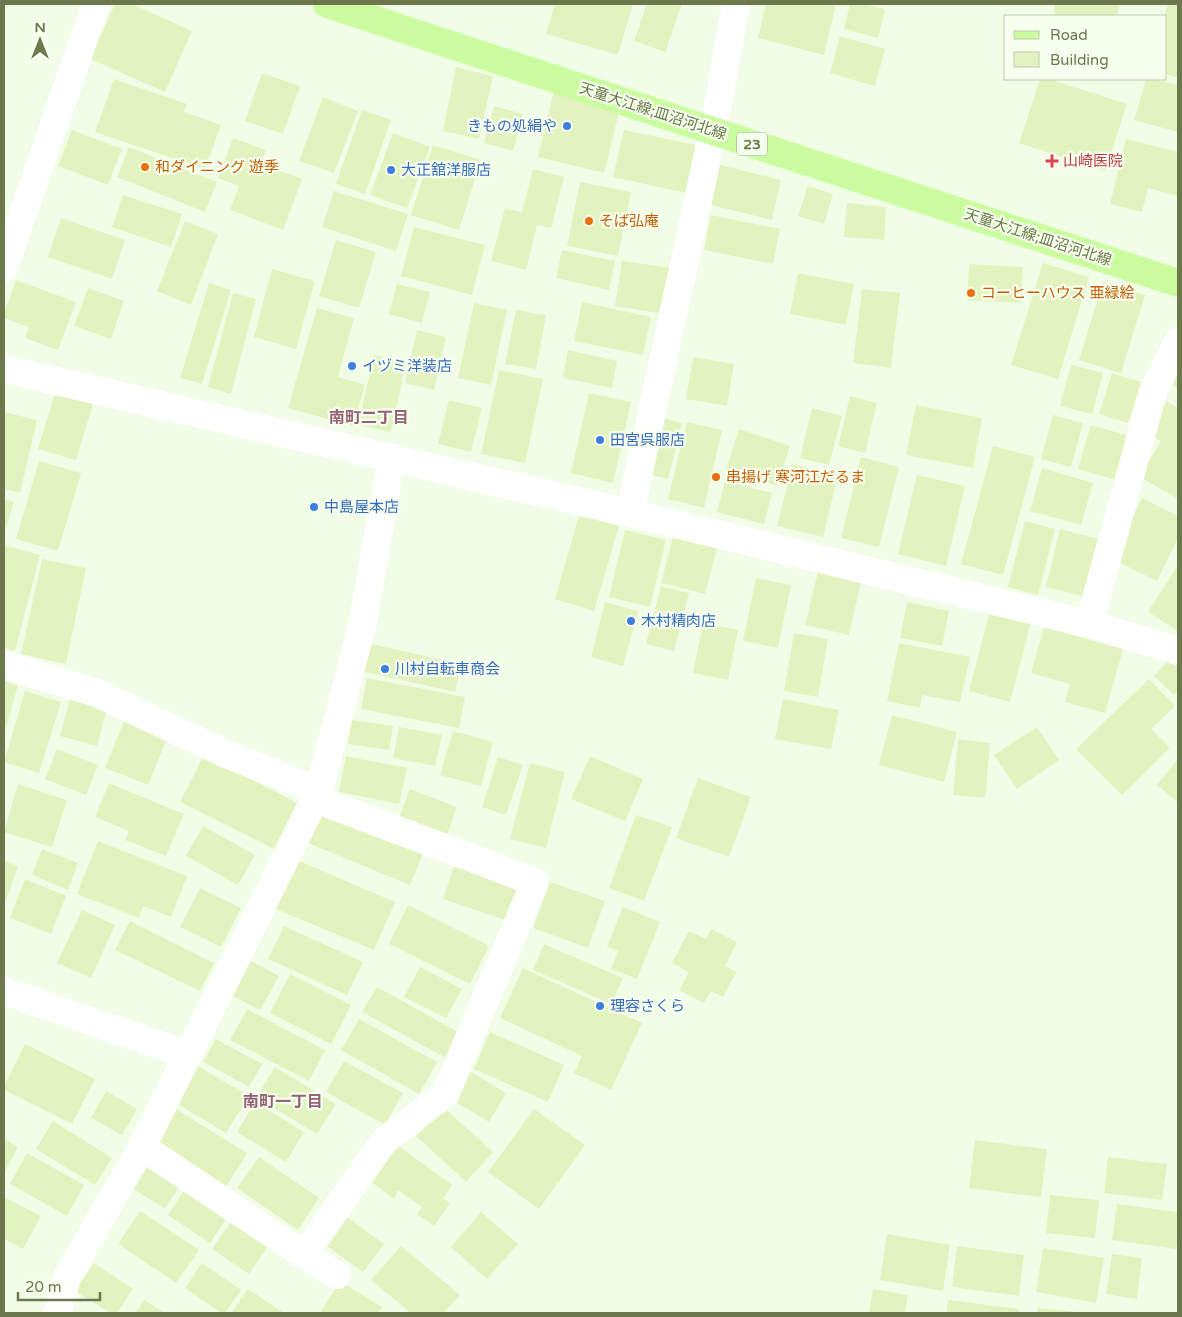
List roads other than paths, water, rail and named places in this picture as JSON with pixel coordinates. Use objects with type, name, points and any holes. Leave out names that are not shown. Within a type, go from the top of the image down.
[{"type":"main road","name":"天童大江線;皿沼河北線","points":[[327,4],[1178,283]]},
{"type":"street","points":[[4,268],[96,4]]},
{"type":"street","points":[[630,513],[712,131],[736,4]]},
{"type":"street","points":[[1089,624],[1154,389],[1178,341]]},
{"type":"street","points":[[4,369],[630,513],[1089,624],[1178,651]]},
{"type":"street","points":[[57,1313],[68,1277],[142,1147],[317,795],[362,626],[392,458]]},
{"type":"street","points":[[4,665],[97,693],[317,795],[536,882],[446,1093],[384,1141],[304,1255]]},
{"type":"street","points":[[4,991],[188,1055]]},
{"type":"street","points":[[142,1147],[337,1275]]},
{"type":"place","name":"きもの処絹や","points":[[567,126]]},
{"type":"place","name":"山崎医院","points":[[1052,161]]},
{"type":"place","name":"和ダイニング 遊季","points":[[145,167]]},
{"type":"place","name":"大正舘洋服店","points":[[391,170]]},
{"type":"place","name":"そば弘庵","points":[[589,221]]},
{"type":"place","name":"コーヒーハウス 亜緑絵","points":[[971,293]]},
{"type":"place","name":"イヅミ洋装店","points":[[352,366]]},
{"type":"place","name":"田宮呉服店","points":[[600,440]]},
{"type":"place","name":"串揚げ 寒河江だるま","points":[[716,477]]},
{"type":"place","name":"中島屋本店","points":[[314,507]]},
{"type":"place","name":"木村精肉店","points":[[631,621]]},
{"type":"place","name":"川村自転車商会","points":[[385,669]]},
{"type":"place","name":"理容さくら","points":[[600,1006]]},
{"type":"district","name":"南町二丁目","points":[[369,417]]},
{"type":"district","name":"南町一丁目","points":[[283,1101]]}]
